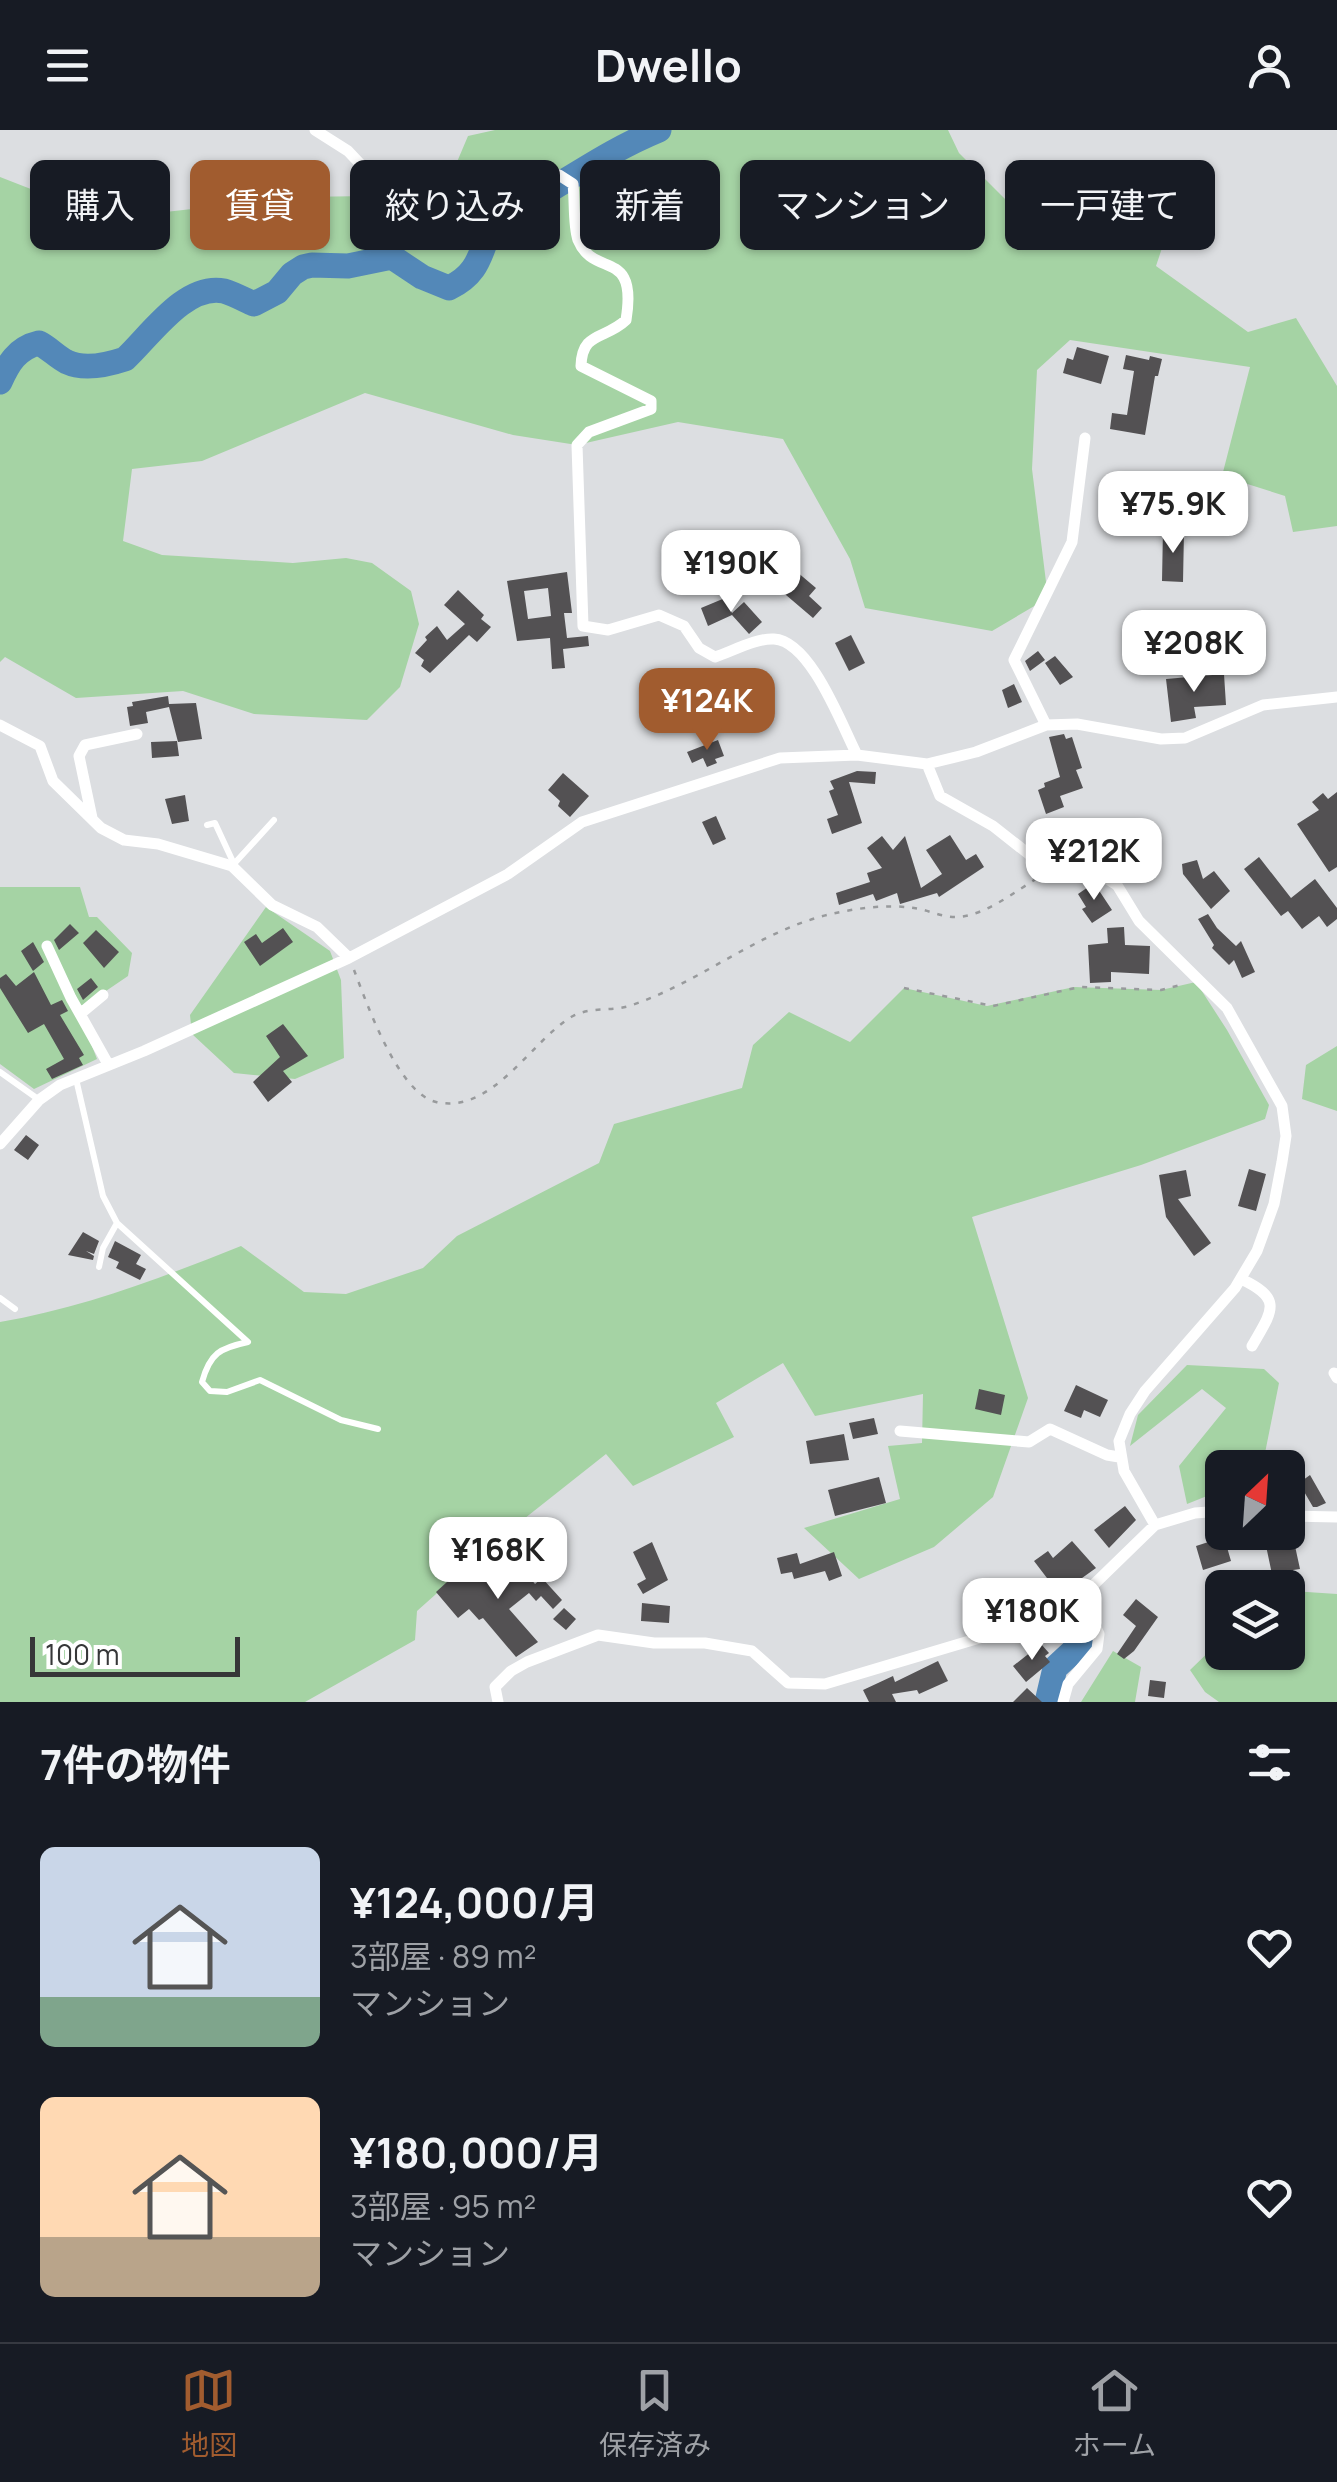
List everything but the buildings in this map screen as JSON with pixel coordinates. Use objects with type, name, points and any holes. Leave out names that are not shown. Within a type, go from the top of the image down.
[{"type":"street","points":[[316,130],[348,150],[380,185],[413,202],[523,171],[559,174],[573,184],[578,242],[592,255],[619,269],[629,284],[626,320],[614,331],[589,340],[582,349],[581,366],[651,401],[651,408],[589,432],[578,445],[583,626],[608,630],[659,615],[684,626],[699,648],[715,657],[769,638],[784,640],[810,662],[857,755]]},
{"type":"street","points":[[1046,726],[1014,660],[1072,542],[1085,438]]},
{"type":"street","points":[[0,1144],[40,1100],[60,1085],[349,958],[508,874],[582,822],[780,758],[857,755],[928,764],[976,752],[1046,726],[1077,724],[1160,739],[1186,738],[1262,705],[1337,697]]},
{"type":"street","points":[[0,724],[40,746],[53,782],[101,828],[124,840],[158,844],[233,865],[272,906],[317,927],[349,958]]},
{"type":"street","points":[[92,818],[79,756],[85,745],[136,734]]},
{"type":"street","points":[[928,764],[940,796],[993,826],[1048,870],[1090,868],[1106,875],[1123,892],[1139,921],[1227,1008],[1282,1106],[1286,1136],[1274,1204],[1257,1251],[1242,1279],[1146,1391],[1119,1440],[1119,1457],[1155,1525]]},
{"type":"street","points":[[47,946],[108,1064]]},
{"type":"street","points":[[80,1014],[103,994]]},
{"type":"street","points":[[1242,1279],[1264,1290],[1271,1303],[1269,1316],[1252,1346]]},
{"type":"street","points":[[900,1431],[1029,1442],[1050,1429],[1107,1456],[1119,1457]]},
{"type":"street","points":[[498,1702],[495,1687],[511,1671],[598,1635],[654,1643],[705,1643],[752,1651],[788,1683],[824,1684],[1030,1623],[1080,1597],[1155,1525],[1205,1512]]},
{"type":"street","points":[[1305,1516],[1337,1517]]},
{"type":"street","points":[[1063,1702],[1068,1684],[1097,1649],[1099,1634],[1080,1597]]},
{"type":"lane","points":[[207,826],[215,823],[233,865],[274,820]]},
{"type":"lane","points":[[0,1072],[40,1100]]},
{"type":"lane","points":[[76,1079],[103,1196],[116,1223],[248,1342],[222,1348],[206,1366],[202,1382],[210,1391],[227,1392],[260,1380],[341,1420],[378,1429]]},
{"type":"lane","points":[[99,1267],[103,1248],[116,1223]]},
{"type":"lane","points":[[0,1298],[15,1309]]},
{"type":"path","points":[[349,958],[380,1036],[417,1092],[436,1102],[451,1102],[499,1084],[572,1016],[589,1010],[628,1007],[686,983],[768,934],[828,914],[870,908],[910,907],[961,917],[976,913],[1048,870]]},
{"type":"path","points":[[904,988],[993,1006],[1080,987],[1162,990],[1200,980]]},
{"type":"green space","points":[[495,130],[948,130],[966,160],[740,160],[740,250],[985,250],[985,179],[1005,199],[1005,250],[1161,250],[1156,266],[1248,332],[1296,318],[1337,386],[1337,526],[1293,532],[1285,496],[1222,476],[1250,367],[1070,340],[1037,370],[1032,469],[1048,598],[992,631],[865,608],[850,559],[783,439],[678,422],[577,445],[513,435],[365,393],[202,461],[132,469],[123,541],[162,555],[293,563],[346,558],[372,563],[411,591],[419,624],[400,687],[367,720],[254,714],[183,691],[76,698],[5,657],[0,662],[0,177],[30,189],[30,250],[170,250],[170,211],[190,209],[190,250],[330,250],[330,197],[350,196],[350,250],[560,250],[560,160],[458,160],[468,136]]},
{"type":"green space","points":[[0,887],[80,887],[89,917],[97,917],[132,953],[128,976],[78,1010],[97,1059],[34,1089],[0,1064]]},
{"type":"green space","points":[[266,907],[330,951],[341,980],[344,1058],[295,1079],[234,1073],[192,1034],[190,1015]]},
{"type":"green space","points":[[1196,982],[1269,1105],[1265,1119],[1141,1165],[972,1217],[1028,1398],[993,1497],[934,1547],[859,1579],[804,1528],[900,1499],[888,1446],[922,1443],[923,1394],[815,1416],[783,1363],[716,1403],[734,1437],[633,1486],[606,1454],[491,1545],[417,1611],[415,1640],[305,1702],[0,1702],[0,1322],[92,1300],[241,1246],[304,1292],[346,1294],[423,1268],[457,1236],[599,1163],[614,1124],[742,1088],[753,1045],[789,1012],[850,1042],[904,988],[987,1006],[1074,987],[1161,990]]},
{"type":"green space","points":[[1337,1046],[1337,1111],[1302,1099],[1306,1065]]},
{"type":"green space","points":[[1187,1365],[1264,1369],[1279,1383],[1266,1450],[1205,1450],[1205,1497],[1187,1504],[1179,1466],[1226,1408],[1202,1389],[1130,1446],[1138,1415]]},
{"type":"green space","points":[[1305,1592],[1337,1594],[1337,1702],[1219,1702],[1205,1692],[1190,1670],[1205,1655],[1205,1670],[1305,1670]]},
{"type":"green space","points":[[1113,1651],[1141,1667],[1135,1702],[1081,1702]]},
{"type":"waterway","points":[[0,382],[14,358],[31,345],[39,343],[67,362],[81,366],[118,361],[125,359],[169,313],[196,295],[224,291],[254,304],[277,292],[292,274],[312,265],[348,266],[392,257],[422,277],[449,288],[471,272],[494,224],[507,211],[659,130]]},
{"type":"waterway","points":[[1047,1702],[1055,1668],[1083,1642]]}]
